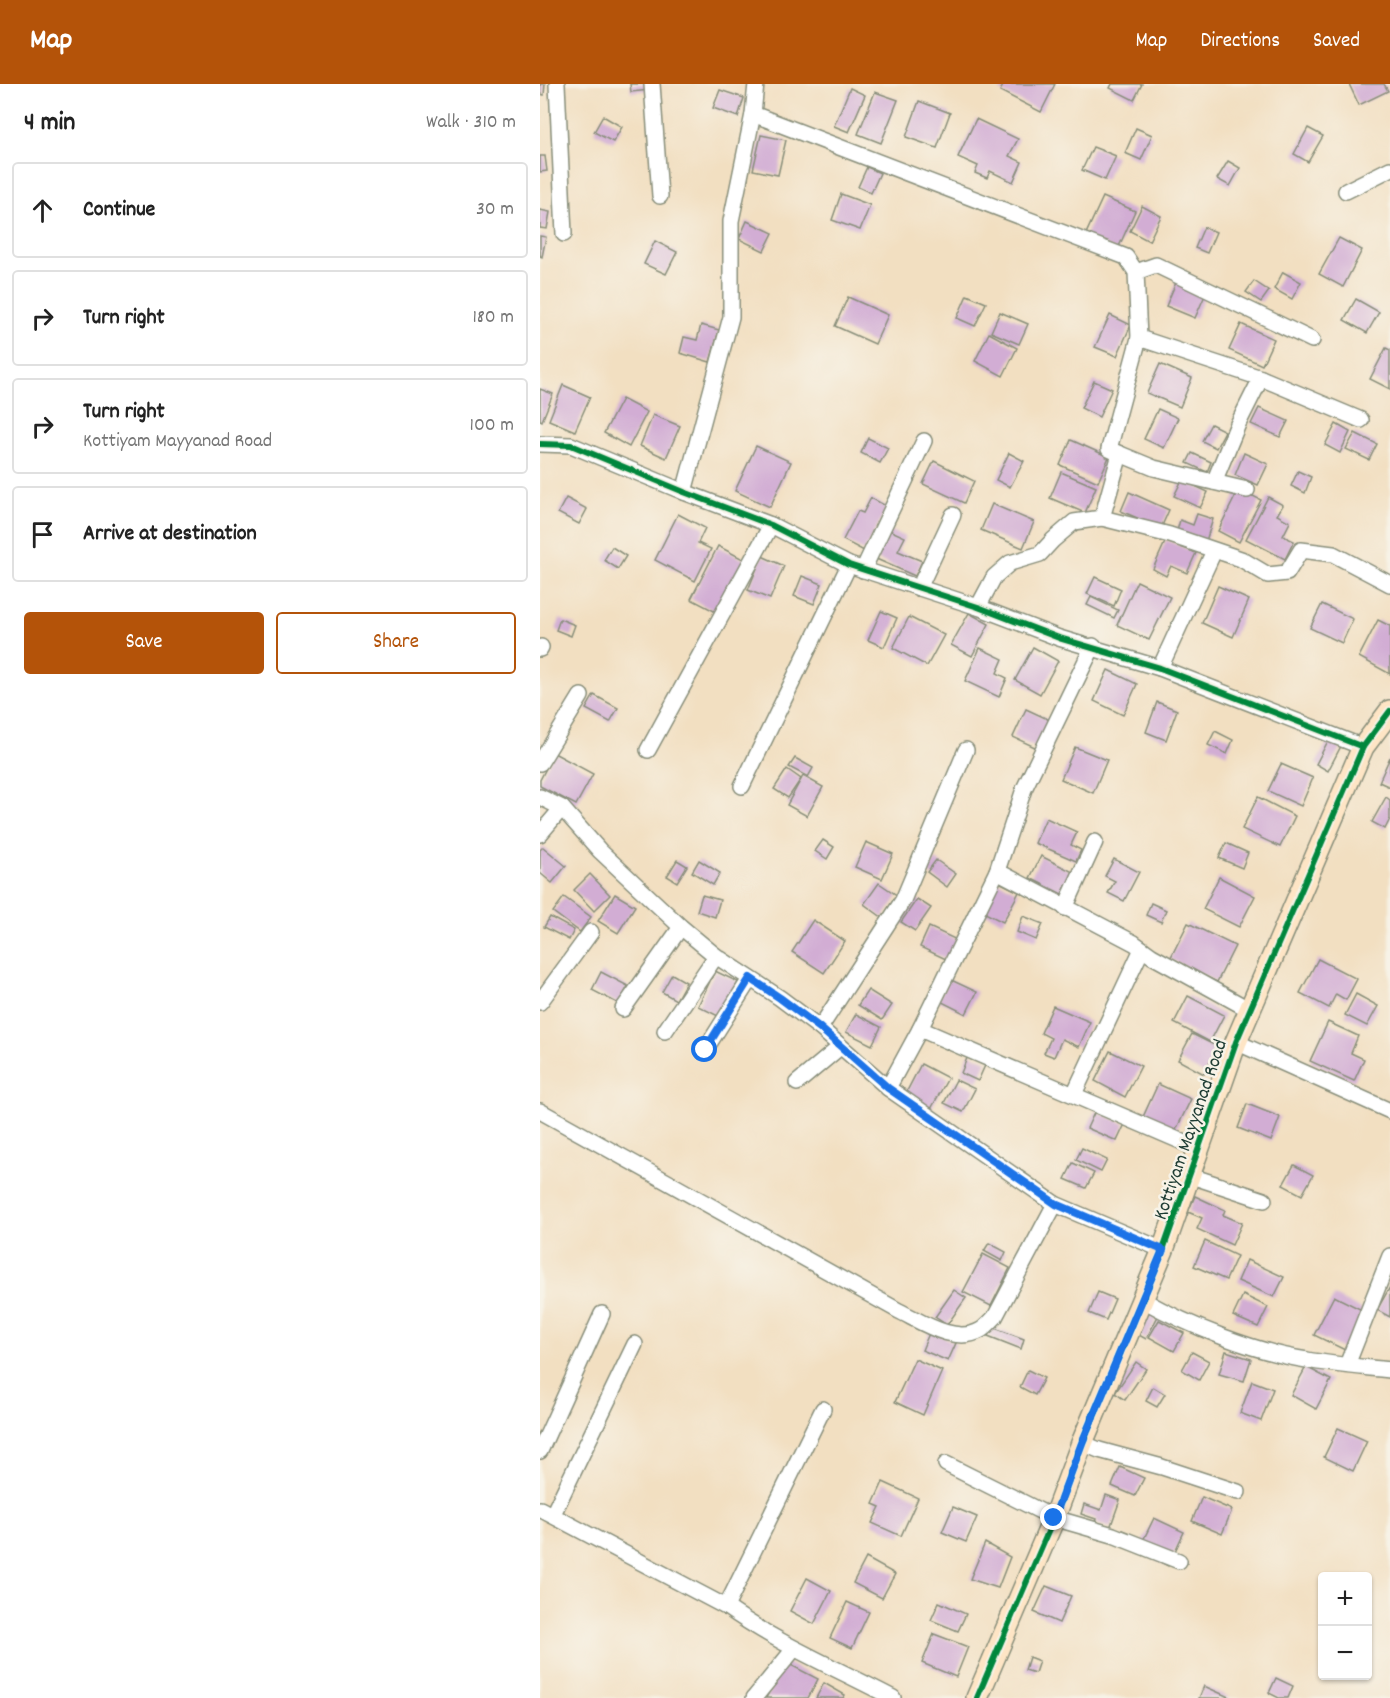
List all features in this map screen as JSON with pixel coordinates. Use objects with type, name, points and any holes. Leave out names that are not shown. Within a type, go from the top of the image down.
[{"type":"street","points":[[557,84],[564,234]]},
{"type":"street","points":[[652,84],[660,196]]},
{"type":"street","points":[[684,492],[731,318],[731,221],[753,114],[756,84]]},
{"type":"street","points":[[753,114],[1126,257],[1136,272],[1139,338],[1109,449],[1154,468],[1247,490]]},
{"type":"street","points":[[1346,191],[1390,169]]},
{"type":"street","points":[[1136,272],[1156,265],[1312,340]]},
{"type":"street","points":[[1139,338],[1261,378],[1361,420]]},
{"type":"street","points":[[1214,482],[1238,424],[1261,378]]},
{"type":"street","points":[[742,786],[924,441]]},
{"type":"street","points":[[540,444],[571,445],[771,525],[856,568],[978,608],[1059,638],[1093,646],[1160,668],[1363,747]]},
{"type":"street","points":[[1102,518],[1120,454]]},
{"type":"street","points":[[919,588],[953,515]]},
{"type":"street","points":[[978,608],[994,577],[1010,563],[1040,554],[1074,522],[1102,518],[1170,535],[1241,559],[1268,575],[1287,573],[1301,550],[1333,554],[1390,584]]},
{"type":"street","points":[[648,750],[771,525]]},
{"type":"street","points":[[1160,668],[1214,551]]},
{"type":"street","points":[[888,1088],[921,1029],[997,871],[1024,789],[1093,646]]},
{"type":"street","points":[[540,763],[581,696]]},
{"type":"street","name":"Kottiyam Mayyanad Road","points":[[977,1698],[1054,1518],[1082,1443],[1163,1250],[1191,1176],[1236,1042],[1363,747],[1390,711]]},
{"type":"street","points":[[820,1028],[903,900],[966,750]]},
{"type":"street","points":[[540,797],[562,808],[600,851],[681,927],[716,956],[780,998],[820,1028],[888,1088],[1056,1204],[1163,1250]]},
{"type":"street","points":[[540,834],[562,808]]},
{"type":"street","points":[[1065,908],[1095,842]]},
{"type":"street","points":[[997,871],[1250,1010]]},
{"type":"street","points":[[623,1009],[681,927]]},
{"type":"street","points":[[540,1002],[591,932]]},
{"type":"street","points":[[1074,1094],[1142,949]]},
{"type":"street","points":[[665,1031],[716,956]]},
{"type":"street","points":[[705,1050],[750,978]]},
{"type":"street","points":[[921,1029],[1199,1149]]},
{"type":"street","points":[[1236,1042],[1390,1111]]},
{"type":"street","points":[[797,1083],[840,1047]]},
{"type":"street","points":[[540,1111],[899,1311],[935,1329],[957,1335],[970,1335],[983,1329],[995,1317],[1056,1204]]},
{"type":"street","points":[[1191,1176],[1264,1200]]},
{"type":"street","points":[[1347,1365],[1390,1256]]},
{"type":"street","points":[[1143,1300],[1168,1314],[1251,1346],[1305,1360],[1390,1370]]},
{"type":"street","points":[[540,1451],[602,1314]]},
{"type":"street","points":[[635,1344],[547,1511],[726,1607],[794,1649],[893,1698]]},
{"type":"street","points":[[726,1607],[823,1409]]},
{"type":"street","points":[[1082,1443],[1238,1492]]},
{"type":"street","points":[[946,1464],[1054,1518],[1113,1535],[1179,1561]]},
{"type":"street","points":[[754,1698],[794,1649]]},
{"type":"building","points":[[540,84],[545,84],[544,95],[540,94]]},
{"type":"building","points":[[630,84],[649,84],[650,90],[631,92]]},
{"type":"building","points":[[1004,84],[1055,84],[1041,112],[1000,91]]},
{"type":"building","points":[[1112,84],[1142,84],[1134,100],[1110,88]]},
{"type":"building","points":[[1349,84],[1384,84],[1388,91],[1359,105]]},
{"type":"building","points":[[850,88],[865,95],[849,132],[834,126]]},
{"type":"building","points":[[720,90],[744,98],[738,117],[713,108]]},
{"type":"building","points":[[875,92],[898,100],[881,143],[858,134]]},
{"type":"building","points":[[919,101],[950,113],[937,148],[906,137]]},
{"type":"building","points":[[603,116],[622,127],[613,142],[594,132]]},
{"type":"building","points":[[976,119],[1018,139],[1009,156],[1022,162],[1013,182],[990,171],[987,178],[975,173],[978,166],[958,157]]},
{"type":"building","points":[[1136,128],[1152,135],[1141,160],[1125,153]]},
{"type":"building","points":[[1308,128],[1323,136],[1308,162],[1294,154]]},
{"type":"building","points":[[761,135],[786,140],[778,175],[753,170]]},
{"type":"building","points":[[1093,147],[1116,156],[1105,180],[1082,170]]},
{"type":"building","points":[[540,156],[545,156],[547,171],[540,172]]},
{"type":"building","points":[[1228,161],[1240,168],[1230,186],[1217,179]]},
{"type":"building","points":[[867,167],[880,173],[871,193],[858,187]]},
{"type":"building","points":[[841,194],[870,205],[860,230],[832,220]]},
{"type":"building","points":[[1103,197],[1135,211],[1117,251],[1085,236]]},
{"type":"building","points":[[1142,206],[1161,216],[1149,241],[1130,231]]},
{"type":"building","points":[[540,210],[550,212],[547,229],[540,228]]},
{"type":"building","points":[[747,221],[773,233],[764,251],[739,239]]},
{"type":"building","points":[[1204,227],[1216,232],[1207,253],[1195,248]]},
{"type":"building","points":[[540,236],[546,237],[542,257],[540,256]]},
{"type":"building","points":[[1339,238],[1362,250],[1343,287],[1319,274]]},
{"type":"building","points":[[655,241],[677,252],[666,274],[644,264]]},
{"type":"building","points":[[1283,272],[1301,282],[1292,299],[1274,289]]},
{"type":"building","points":[[1177,280],[1206,293],[1195,318],[1166,306]]},
{"type":"building","points":[[1254,281],[1269,291],[1261,302],[1246,292]]},
{"type":"building","points":[[967,295],[986,303],[975,326],[957,318]]},
{"type":"building","points":[[848,297],[888,315],[875,344],[835,326]]},
{"type":"building","points":[[1356,299],[1379,312],[1367,333],[1344,320]]},
{"type":"building","points":[[1000,312],[1028,324],[1019,344],[991,332]]},
{"type":"building","points":[[1110,315],[1131,325],[1117,356],[1095,347]]},
{"type":"building","points":[[1241,324],[1274,339],[1262,365],[1229,350]]},
{"type":"building","points":[[701,325],[719,330],[710,362],[680,353],[684,337],[697,340]]},
{"type":"building","points":[[989,333],[1017,348],[1003,376],[975,361]]},
{"type":"building","points":[[1386,348],[1390,350],[1390,389],[1370,379]]},
{"type":"building","points":[[1160,364],[1192,378],[1180,407],[1147,393]]},
{"type":"building","points":[[1094,381],[1112,389],[1099,417],[1081,408]]},
{"type":"building","points":[[563,385],[590,397],[575,431],[549,420]]},
{"type":"building","points":[[540,389],[553,394],[542,421],[540,420]]},
{"type":"building","points":[[622,399],[647,412],[629,447],[604,433]]},
{"type":"building","points":[[1259,408],[1288,421],[1280,437],[1251,424]]},
{"type":"building","points":[[1158,409],[1178,418],[1164,448],[1144,439]]},
{"type":"building","points":[[653,415],[680,426],[666,458],[640,446]]},
{"type":"building","points":[[1211,424],[1225,431],[1216,448],[1202,441]]},
{"type":"building","points":[[1336,424],[1350,432],[1340,453],[1325,445]]},
{"type":"building","points":[[1355,433],[1377,444],[1369,460],[1346,449]]},
{"type":"building","points":[[868,438],[888,448],[880,463],[861,453]]},
{"type":"building","points":[[1071,440],[1109,457],[1098,482],[1060,465]]},
{"type":"building","points":[[756,446],[791,462],[770,507],[735,491]]},
{"type":"building","points":[[1009,453],[1024,461],[1010,487],[996,480]]},
{"type":"building","points":[[1192,453],[1211,462],[1207,472],[1187,463]]},
{"type":"building","points":[[1244,453],[1268,464],[1258,485],[1235,475]]},
{"type":"building","points":[[934,461],[974,481],[964,503],[923,484]]},
{"type":"building","points":[[1298,471],[1311,477],[1305,493],[1291,486]]},
{"type":"building","points":[[1061,472],[1096,487],[1085,513],[1050,498]]},
{"type":"building","points":[[1182,480],[1208,492],[1200,508],[1174,496]]},
{"type":"building","points":[[1239,489],[1261,500],[1239,542],[1218,531]]},
{"type":"building","points":[[1129,492],[1169,510],[1161,528],[1121,511]]},
{"type":"building","points":[[1268,497],[1283,505],[1277,515],[1290,522],[1283,536],[1294,541],[1285,559],[1246,539]]},
{"type":"building","points":[[566,498],[587,509],[579,524],[558,513]]},
{"type":"building","points":[[871,498],[888,507],[864,551],[843,540],[858,511],[863,513]]},
{"type":"building","points":[[992,504],[1034,522],[1023,548],[981,530]]},
{"type":"building","points":[[678,514],[705,528],[698,543],[711,549],[695,581],[655,560]]},
{"type":"building","points":[[1197,514],[1213,519],[1206,541],[1177,531],[1180,520],[1193,525]]},
{"type":"building","points":[[887,529],[905,537],[898,551],[922,561],[915,576],[874,558]]},
{"type":"building","points":[[1166,540],[1196,553],[1187,573],[1171,566],[1166,576],[1153,569]]},
{"type":"building","points":[[718,546],[745,560],[718,613],[691,599]]},
{"type":"building","points":[[612,547],[626,556],[618,569],[604,560]]},
{"type":"building","points":[[762,556],[784,566],[770,599],[748,590]]},
{"type":"building","points":[[802,576],[822,584],[814,604],[794,596]]},
{"type":"building","points":[[1095,577],[1121,589],[1114,606],[1087,594]]},
{"type":"building","points":[[1137,581],[1170,597],[1149,640],[1117,625]]},
{"type":"building","points":[[1218,586],[1249,600],[1233,637],[1202,623]]},
{"type":"building","points":[[1091,597],[1118,610],[1114,618],[1087,605]]},
{"type":"building","points":[[1322,604],[1353,619],[1342,643],[1310,628]]},
{"type":"building","points":[[881,611],[897,618],[884,647],[868,640]]},
{"type":"building","points":[[969,613],[989,624],[972,656],[951,645]]},
{"type":"building","points":[[909,617],[944,635],[927,666],[893,648]]},
{"type":"building","points":[[560,619],[575,625],[571,636],[556,630]]},
{"type":"building","points":[[1378,620],[1390,626],[1390,674],[1359,657]]},
{"type":"building","points":[[1033,647],[1058,661],[1040,694],[1015,680]]},
{"type":"building","points":[[980,648],[1003,659],[997,673],[1007,678],[999,697],[965,681]]},
{"type":"building","points":[[1108,670],[1137,684],[1123,715],[1094,701]]},
{"type":"building","points":[[594,695],[618,708],[610,722],[586,709]]},
{"type":"building","points":[[1157,702],[1177,710],[1166,740],[1146,732]]},
{"type":"building","points":[[1026,709],[1052,721],[1039,749],[1013,737]]},
{"type":"building","points":[[1215,731],[1233,740],[1227,754],[1208,745]]},
{"type":"building","points":[[1329,739],[1341,746],[1328,771],[1316,764]]},
{"type":"building","points":[[1075,747],[1107,760],[1093,793],[1061,779]]},
{"type":"building","points":[[554,753],[593,774],[576,805],[540,786],[540,780]]},
{"type":"building","points":[[1390,757],[1390,787],[1379,782]]},
{"type":"building","points":[[795,758],[813,768],[808,777],[789,767]]},
{"type":"building","points":[[1281,764],[1313,778],[1301,806],[1268,791]]},
{"type":"building","points":[[787,769],[801,779],[788,798],[774,789]]},
{"type":"building","points":[[803,776],[823,787],[807,816],[787,805]]},
{"type":"building","points":[[1258,797],[1295,816],[1280,847],[1242,829]]},
{"type":"building","points":[[1386,797],[1390,800],[1390,819],[1385,829],[1372,822]]},
{"type":"building","points":[[1046,818],[1077,832],[1071,845],[1081,850],[1076,861],[1035,843]]},
{"type":"building","points":[[823,840],[834,847],[827,859],[815,851]]},
{"type":"building","points":[[866,842],[893,854],[882,879],[855,867]]},
{"type":"building","points":[[1226,843],[1248,853],[1242,868],[1219,858]]},
{"type":"building","points":[[543,847],[566,866],[552,883],[540,873],[540,850]]},
{"type":"building","points":[[1041,856],[1073,872],[1062,894],[1030,878]]},
{"type":"building","points":[[1114,859],[1139,872],[1124,901],[1108,893],[1115,881],[1105,876]]},
{"type":"building","points":[[677,860],[687,866],[677,882],[667,876]]},
{"type":"building","points":[[699,860],[720,873],[713,885],[692,872]]},
{"type":"building","points":[[936,860],[956,874],[947,887],[927,872]]},
{"type":"building","points":[[590,874],[610,895],[594,911],[574,890]]},
{"type":"building","points":[[1219,877],[1255,896],[1239,927],[1203,909]]},
{"type":"building","points":[[997,881],[1019,892],[1003,922],[981,911]]},
{"type":"building","points":[[879,883],[898,896],[883,918],[864,904]]},
{"type":"building","points":[[615,894],[635,906],[618,933],[598,921]]},
{"type":"building","points":[[702,895],[720,900],[715,917],[697,911]]},
{"type":"building","points":[[564,897],[591,917],[580,932],[553,912]]},
{"type":"building","points":[[917,899],[931,908],[915,931],[901,922]]},
{"type":"building","points":[[1151,903],[1166,910],[1161,922],[1146,915]]},
{"type":"building","points":[[1023,916],[1043,924],[1036,940],[1017,932]]},
{"type":"building","points":[[550,917],[574,930],[569,940],[544,927]]},
{"type":"building","points":[[813,920],[845,941],[824,973],[792,952]]},
{"type":"building","points":[[1188,923],[1235,946],[1217,982],[1170,959]]},
{"type":"building","points":[[929,927],[957,940],[948,960],[920,947]]},
{"type":"building","points":[[1318,959],[1357,979],[1346,1000],[1336,994],[1329,1008],[1300,993]]},
{"type":"building","points":[[715,971],[738,982],[720,1017],[698,1006]]},
{"type":"building","points":[[601,972],[628,986],[619,1004],[592,990]]},
{"type":"building","points":[[672,974],[686,982],[676,1000],[662,992]]},
{"type":"building","points":[[949,979],[977,992],[966,1014],[938,1000]]},
{"type":"building","points":[[868,990],[892,1005],[882,1020],[858,1005]]},
{"type":"building","points":[[1356,994],[1378,1006],[1367,1026],[1345,1015]]},
{"type":"building","points":[[1188,996],[1224,1015],[1210,1042],[1174,1023]]},
{"type":"building","points":[[1053,1006],[1090,1022],[1079,1047],[1062,1039],[1054,1057],[1044,1053],[1051,1038],[1041,1033]]},
{"type":"building","points":[[856,1014],[881,1027],[872,1045],[846,1032]]},
{"type":"building","points":[[1328,1022],[1358,1036],[1351,1053],[1364,1059],[1354,1081],[1310,1061]]},
{"type":"building","points":[[1192,1034],[1218,1047],[1204,1074],[1178,1060]]},
{"type":"building","points":[[1110,1051],[1141,1066],[1125,1097],[1095,1081]]},
{"type":"building","points":[[969,1053],[987,1061],[978,1081],[961,1073]]},
{"type":"building","points":[[921,1064],[948,1078],[931,1109],[905,1095]]},
{"type":"building","points":[[956,1080],[975,1089],[963,1112],[944,1103]]},
{"type":"building","points":[[1158,1084],[1191,1099],[1175,1132],[1143,1117]]},
{"type":"building","points":[[1247,1104],[1280,1117],[1271,1141],[1238,1128]]},
{"type":"building","points":[[1095,1111],[1125,1124],[1117,1141],[1087,1128]]},
{"type":"building","points":[[1082,1148],[1107,1160],[1101,1172],[1076,1160]]},
{"type":"building","points":[[1073,1163],[1094,1173],[1086,1188],[1065,1179]]},
{"type":"building","points":[[1294,1165],[1313,1175],[1302,1195],[1283,1185]]},
{"type":"building","points":[[1195,1196],[1225,1210],[1223,1215],[1242,1223],[1232,1245],[1197,1229],[1202,1218],[1188,1212]]},
{"type":"building","points":[[1205,1241],[1237,1256],[1226,1280],[1194,1266]]},
{"type":"building","points":[[989,1243],[1006,1252],[1002,1261],[984,1251]]},
{"type":"building","points":[[983,1254],[1010,1268],[991,1306],[963,1292]]},
{"type":"building","points":[[1247,1260],[1284,1277],[1274,1297],[1238,1281]]},
{"type":"building","points":[[1390,1287],[1390,1317],[1377,1310]]},
{"type":"building","points":[[954,1290],[966,1298],[947,1325],[935,1317]]},
{"type":"building","points":[[1098,1292],[1115,1299],[1106,1320],[1089,1313]]},
{"type":"building","points":[[1243,1295],[1268,1307],[1258,1327],[1233,1316]]},
{"type":"building","points":[[1334,1296],[1364,1311],[1345,1350],[1314,1335]]},
{"type":"building","points":[[1147,1311],[1158,1316],[1146,1339],[1135,1333]]},
{"type":"building","points":[[1159,1320],[1184,1333],[1174,1351],[1149,1337]]},
{"type":"building","points":[[992,1327],[1024,1339],[1021,1349],[988,1336]]},
{"type":"building","points":[[930,1331],[956,1343],[948,1361],[922,1350]]},
{"type":"building","points":[[1226,1351],[1251,1359],[1244,1381],[1219,1374]]},
{"type":"building","points":[[1192,1352],[1209,1361],[1199,1380],[1182,1370]]},
{"type":"building","points":[[915,1359],[942,1371],[923,1415],[895,1402]]},
{"type":"building","points":[[1136,1362],[1146,1369],[1125,1400],[1115,1393]]},
{"type":"building","points":[[1306,1367],[1331,1380],[1316,1409],[1291,1395]]},
{"type":"building","points":[[1028,1370],[1044,1378],[1035,1395],[1020,1387]]},
{"type":"building","points":[[1252,1381],[1273,1389],[1261,1421],[1240,1413]]},
{"type":"building","points":[[1153,1387],[1165,1394],[1157,1407],[1146,1401]]},
{"type":"building","points":[[1338,1428],[1367,1441],[1353,1471],[1324,1457]]},
{"type":"building","points":[[1120,1467],[1144,1478],[1135,1496],[1112,1486]]},
{"type":"building","points":[[883,1482],[918,1498],[901,1536],[872,1523],[880,1507],[873,1504]]},
{"type":"building","points":[[1106,1495],[1120,1500],[1110,1528],[1095,1523],[1096,1519],[1081,1514],[1084,1504],[1101,1510]]},
{"type":"building","points":[[1202,1497],[1232,1510],[1222,1534],[1192,1521]]},
{"type":"building","points":[[953,1507],[977,1517],[966,1542],[942,1532]]},
{"type":"building","points":[[1154,1518],[1184,1532],[1168,1566],[1138,1551]]},
{"type":"building","points":[[985,1543],[1010,1557],[998,1588],[970,1579]]},
{"type":"building","points":[[866,1558],[895,1574],[882,1598],[853,1583]]},
{"type":"building","points":[[807,1578],[831,1591],[814,1624],[790,1611]]},
{"type":"building","points":[[1046,1586],[1071,1596],[1059,1623],[1034,1612]]},
{"type":"building","points":[[847,1602],[869,1612],[852,1648],[830,1638]]},
{"type":"building","points":[[939,1602],[966,1614],[958,1631],[931,1620]]},
{"type":"building","points":[[934,1634],[968,1647],[956,1677],[922,1663]]},
{"type":"building","points":[[1029,1657],[1039,1661],[1035,1673],[1025,1670]]},
{"type":"building","points":[[785,1662],[818,1679],[808,1698],[766,1698]]},
{"type":"building","points":[[1276,1678],[1293,1686],[1288,1698],[1279,1698],[1269,1693]]},
{"type":"building","points":[[824,1683],[845,1695],[843,1698],[816,1698]]},
{"type":"building","points":[[1204,1686],[1231,1698],[1199,1698]]},
{"type":"cycle path","points":[[540,444],[571,445],[771,525],[849,565],[978,607],[1059,638],[1160,668],[1363,747]]},
{"type":"cycle path","points":[[977,1698],[1054,1518],[1082,1443],[1163,1250],[1236,1042],[1363,747],[1390,711]]},
{"type":"route","points":[[705,1050],[750,978],[820,1028],[888,1088],[1056,1204],[1163,1250],[1082,1443],[1054,1518]]}]
